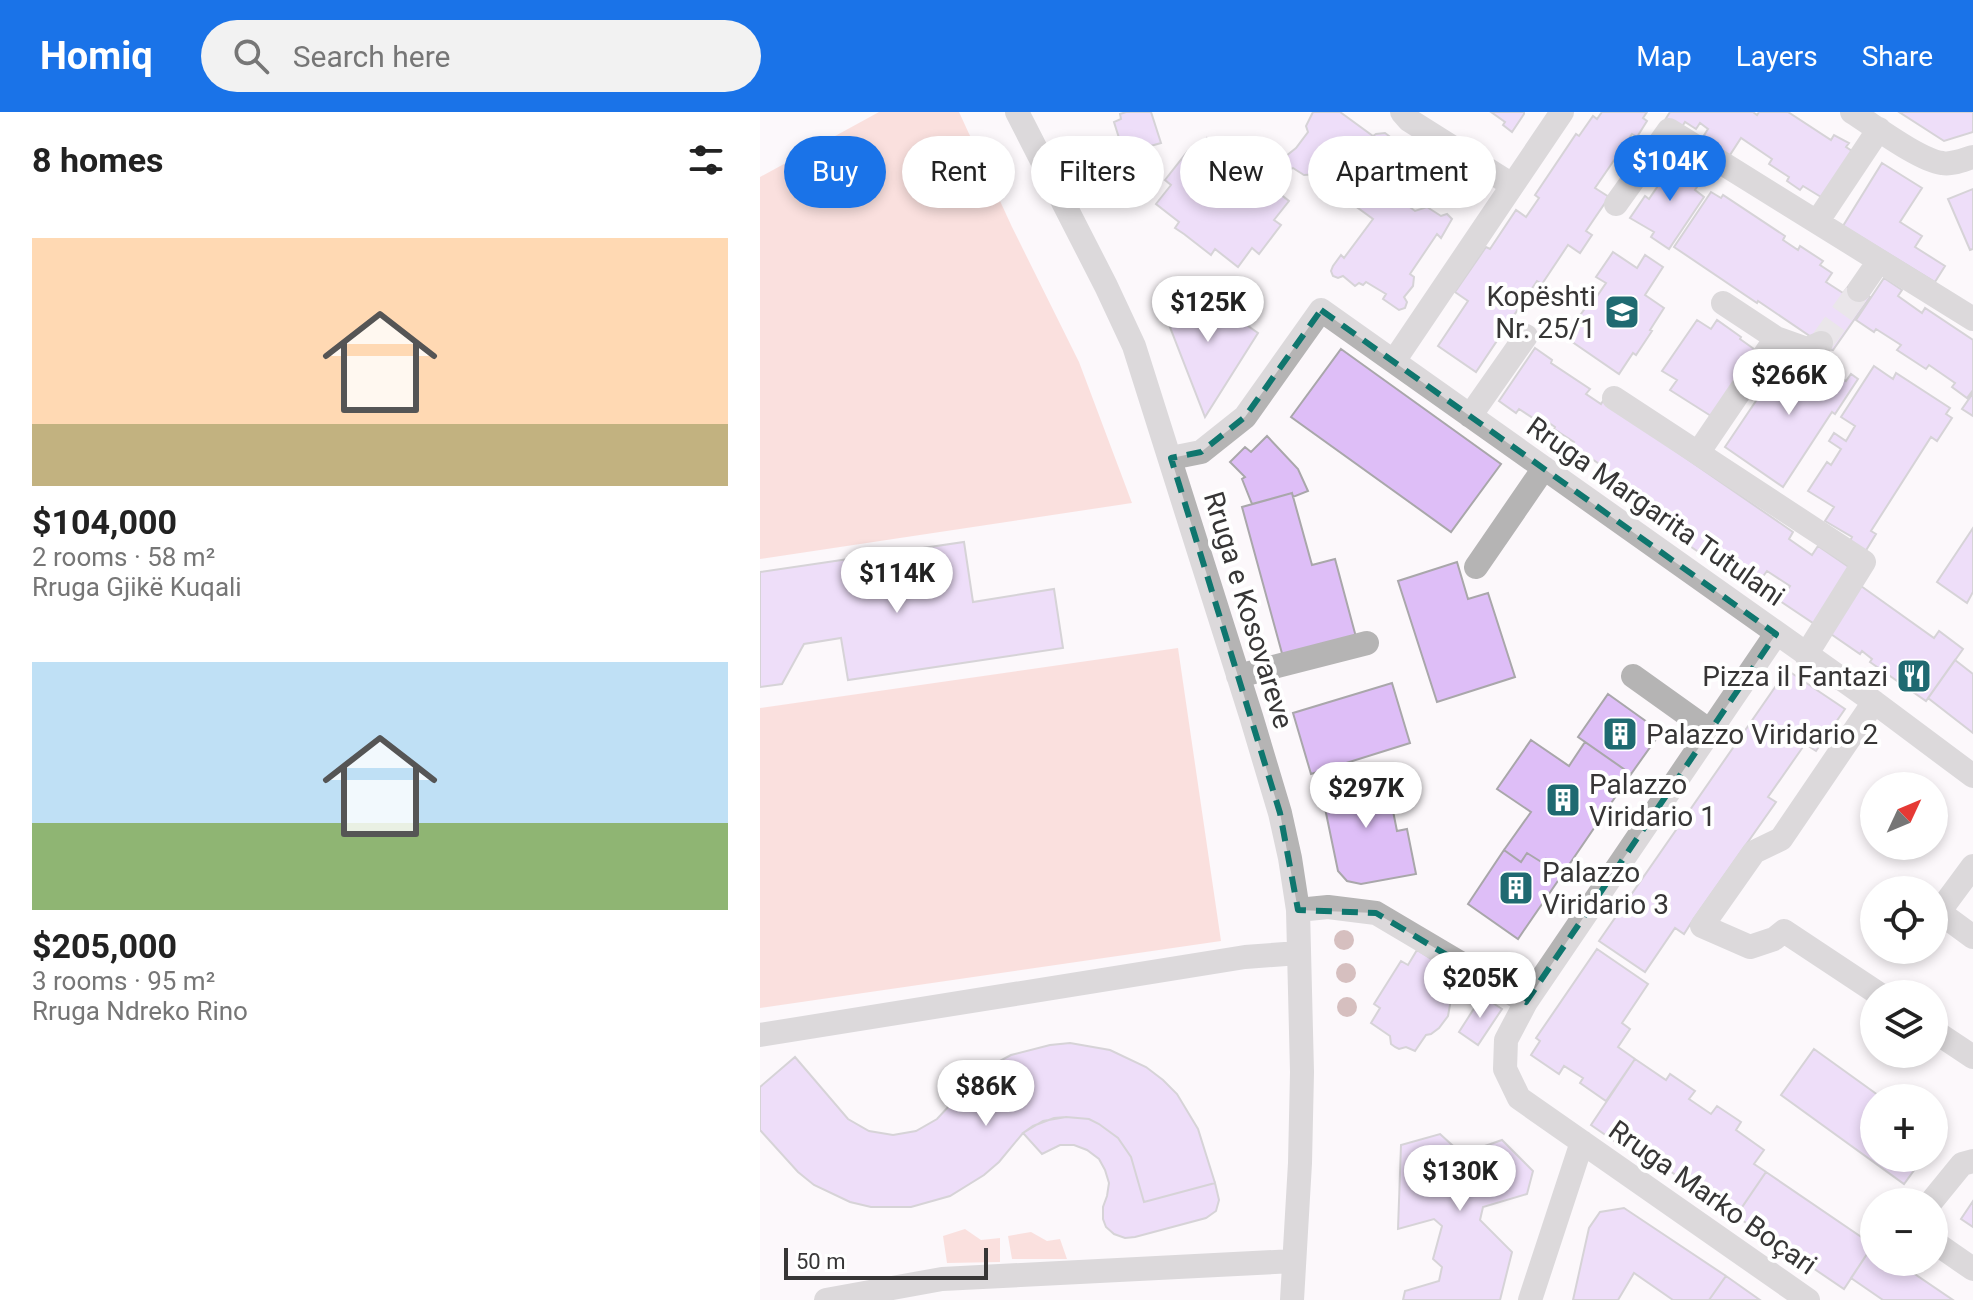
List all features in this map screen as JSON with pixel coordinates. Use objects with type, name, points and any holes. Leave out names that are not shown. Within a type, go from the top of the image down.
[{"type":"street","name":"Rruga e Kosovareve","points":[[1017,112],[1134,346],[1280,813],[1298,910],[1302,1072],[1292,1300]]},
{"type":"street","points":[[1402,112],[1409,120],[1512,185]]},
{"type":"street","points":[[1394,361],[1562,112]]},
{"type":"street","points":[[1852,112],[1926,158],[1944,164],[1973,157]]},
{"type":"street","points":[[1817,222],[1879,129]]},
{"type":"street","points":[[1616,204],[1669,130],[1973,319]]},
{"type":"street","points":[[1859,290],[1879,261]]},
{"type":"street","points":[[1723,303],[1776,338],[1807,349],[1821,343]]},
{"type":"street","name":"Rruga Margarita Tutulani","points":[[1171,458],[1201,452],[1245,417],[1321,310],[1874,702],[1973,776]]},
{"type":"street","points":[[1470,416],[1526,336]]},
{"type":"street","points":[[1698,453],[1776,338]]},
{"type":"street","points":[[1614,398],[1864,562],[1806,655]]},
{"type":"street","points":[[1476,567],[1544,468]]},
{"type":"street","name":"Rruga Marko Boçari","points":[[1776,634],[1526,1002],[1506,1040],[1505,1069],[1519,1098],[1808,1300]]},
{"type":"street","points":[[1238,676],[1367,643]]},
{"type":"street","points":[[1633,676],[1710,731]]},
{"type":"street","points":[[1860,981],[1784,931],[1774,939],[1750,947],[1702,926],[1754,852],[1781,839],[1874,702]]},
{"type":"street","points":[[1973,866],[1939,912],[1973,937]]},
{"type":"street","points":[[1298,910],[1328,907],[1376,913],[1526,1002]]},
{"type":"street","points":[[760,1035],[1245,957],[1299,953]]},
{"type":"street","points":[[1948,1040],[1973,1057]]},
{"type":"street","points":[[1530,1300],[1582,1142]]},
{"type":"street","points":[[1942,1188],[1962,1164],[1973,1161]]},
{"type":"street","points":[[1948,1252],[1973,1269]]},
{"type":"street","points":[[826,1300],[942,1279],[1294,1261]]},
{"type":"highlighted area","points":[[1321,310],[1776,634],[1526,1002],[1376,913],[1298,910],[1280,813],[1171,458],[1201,452],[1245,417]]},
{"type":"shaded area","points":[[879,112],[959,112],[970,136],[902,136],[902,208],[1003,208],[1079,362],[1132,503],[760,559],[760,177],[784,164],[784,208],[886,208],[886,136],[835,136]]},
{"type":"shaded area","points":[[1178,648],[1221,941],[760,1008],[760,708]]},
{"type":"shaded area","points":[[965,1229],[981,1240],[1000,1238],[1000,1262],[947,1263],[943,1236]]},
{"type":"shaded area","points":[[1031,1232],[1047,1241],[1060,1239],[1067,1259],[1012,1259],[1008,1236]]},
{"type":"building","points":[[1151,112],[1159,136],[1118,136],[1114,122],[1121,119],[1120,114]]},
{"type":"building","points":[[1313,112],[1340,112],[1373,136],[1308,136],[1308,175],[1304,175],[1292,168],[1292,151],[1308,132],[1306,126]]},
{"type":"building","points":[[1491,112],[1524,114],[1512,132],[1503,125],[1505,122]]},
{"type":"building","points":[[1602,112],[1647,112],[1643,118],[1647,121],[1637,137],[1632,134],[1595,188],[1609,197],[1586,231],[1592,235],[1580,253],[1568,245],[1542,284],[1537,281],[1476,372],[1438,346],[1468,301],[1455,292],[1486,247],[1490,249],[1516,210],[1526,217],[1539,198],[1535,195],[1576,134],[1579,136],[1593,116],[1597,119]]},
{"type":"building","points":[[1670,112],[1753,112],[1757,115],[1759,112],[1788,112],[1831,140],[1834,135],[1849,143],[1846,147],[1852,151],[1821,197],[1803,186],[1800,190],[1787,181],[1789,177],[1769,164],[1772,159],[1741,138],[1728,158],[1701,140],[1708,129],[1700,123],[1696,129],[1685,122],[1680,130],[1665,120]]},
{"type":"building","points":[[1899,112],[1973,112],[1973,132],[1944,141]]},
{"type":"building","points":[[1671,152],[1694,168],[1691,173],[1701,181],[1695,190],[1704,197],[1669,249],[1651,237],[1654,232],[1630,218],[1645,196],[1649,199],[1672,165],[1665,161]]},
{"type":"building","points":[[1180,161],[1180,208],[1283,208],[1274,220],[1281,225],[1259,254],[1252,248],[1238,267],[1215,249],[1211,255],[1175,228],[1179,222],[1161,208],[1164,208],[1164,194],[1171,185],[1165,180]]},
{"type":"building","points":[[1882,163],[1922,188],[1900,222],[1922,236],[1915,247],[1945,266],[1935,282],[1843,226]]},
{"type":"building","points":[[1973,189],[1973,249],[1970,250],[1948,199]]},
{"type":"building","points":[[1711,192],[1721,198],[1723,195],[1785,236],[1783,240],[1798,250],[1800,246],[1823,261],[1820,265],[1832,273],[1826,282],[1843,293],[1850,284],[1870,297],[1833,350],[1674,247]]},
{"type":"building","points":[[1358,208],[1411,208],[1415,211],[1429,208],[1441,216],[1447,214],[1452,219],[1441,238],[1437,234],[1410,274],[1414,277],[1413,286],[1404,297],[1407,302],[1405,308],[1399,310],[1383,299],[1386,294],[1366,282],[1355,286],[1343,276],[1333,276],[1331,271],[1373,219]]},
{"type":"building","name":"Kopështi Nr. 25/1","points":[[1613,252],[1637,268],[1645,255],[1663,267],[1645,295],[1664,308],[1636,355],[1633,353],[1619,374],[1568,339],[1582,318],[1579,317],[1606,283],[1596,277]]},
{"type":"building","points":[[1884,278],[1902,290],[1898,296],[1922,313],[1925,308],[1973,340],[1973,390],[1967,398],[1952,387],[1955,383],[1929,365],[1926,369],[1897,350],[1901,345],[1856,320]]},
{"type":"building","points":[[1188,295],[1228,312],[1258,333],[1205,417],[1161,304]]},
{"type":"building","points":[[1697,320],[1711,329],[1717,320],[1741,337],[1757,356],[1711,416],[1670,390],[1677,380],[1662,371]]},
{"type":"building","points":[[1535,348],[1552,360],[1551,363],[1590,389],[1586,394],[1601,404],[1603,401],[1793,532],[1789,539],[1812,555],[1818,546],[1856,572],[1819,627],[1780,601],[1790,586],[1767,571],[1761,579],[1747,569],[1743,576],[1707,551],[1703,555],[1615,495],[1598,480],[1605,468],[1572,445],[1574,442],[1555,427],[1545,420],[1542,424],[1519,409],[1516,413],[1499,401]]},
{"type":"building","points":[[1341,349],[1501,464],[1451,532],[1291,417]]},
{"type":"building","points":[[1810,356],[1846,381],[1851,374],[1858,379],[1835,414],[1832,412],[1783,487],[1725,447],[1764,389],[1770,392],[1775,385],[1766,379],[1780,357],[1797,369]]},
{"type":"building","points":[[1874,366],[1893,379],[1896,373],[1950,408],[1946,414],[1952,418],[1937,441],[1931,437],[1871,531],[1876,534],[1865,552],[1850,541],[1852,537],[1825,521],[1834,507],[1808,491],[1827,462],[1831,465],[1841,449],[1829,441],[1834,433],[1846,441],[1855,426],[1841,417]]},
{"type":"building","points":[[1973,393],[1973,416],[1962,409]]},
{"type":"building","points":[[1267,436],[1298,469],[1308,491],[1293,497],[1292,493],[1252,504],[1242,479],[1245,477],[1230,462],[1245,447],[1251,452]]},
{"type":"building","points":[[1292,493],[1312,565],[1335,559],[1356,637],[1283,657],[1242,507]]},
{"type":"building","points":[[1973,528],[1973,592],[1967,603],[1937,582]]},
{"type":"building","points":[[964,542],[973,602],[1054,589],[1063,648],[848,680],[841,638],[804,644],[782,684],[760,687],[760,572]]},
{"type":"building","points":[[1457,562],[1468,599],[1488,593],[1515,677],[1437,702],[1398,581]]},
{"type":"building","points":[[1861,586],[1934,638],[1939,631],[1963,649],[1926,701],[1870,662],[1872,659],[1862,651],[1860,654],[1828,632]]},
{"type":"building","points":[[1955,660],[1973,674],[1973,733],[1928,698]]},
{"type":"building","points":[[1787,670],[1845,709],[1816,751],[1805,744],[1768,797],[1776,802],[1684,934],[1675,928],[1645,972],[1599,941]]},
{"type":"building","points":[[1392,683],[1410,743],[1311,774],[1293,713]]},
{"type":"building","name":"Palazzo Viridario 2","points":[[1608,694],[1661,732],[1631,774],[1578,737]]},
{"type":"building","name":"Palazzo Viridario 1","points":[[1531,740],[1569,766],[1585,742],[1631,774],[1564,872],[1546,859],[1543,863],[1527,853],[1521,862],[1504,850],[1531,812],[1497,789]]},
{"type":"building","points":[[1363,771],[1365,780],[1386,776],[1397,831],[1407,829],[1416,874],[1361,884],[1347,881],[1338,871],[1320,784],[1341,780],[1340,775]]},
{"type":"building","name":"Palazzo Viridario 3","points":[[1504,850],[1521,862],[1527,853],[1543,863],[1546,859],[1564,872],[1518,939],[1468,904]]},
{"type":"building","points":[[1597,949],[1648,984],[1622,1023],[1630,1029],[1618,1047],[1635,1059],[1606,1101],[1580,1083],[1583,1078],[1564,1066],[1559,1074],[1531,1055],[1540,1041],[1536,1038]]},
{"type":"building","points":[[1417,950],[1461,978],[1451,999],[1448,1016],[1439,1028],[1426,1035],[1415,1051],[1395,1047],[1391,1044],[1390,1036],[1371,1023],[1380,1008],[1374,1004],[1401,961],[1408,965]]},
{"type":"building","points":[[1482,996],[1502,1009],[1478,1045],[1459,1032]]},
{"type":"building","points":[[1070,1043],[1110,1050],[1146,1067],[1163,1080],[1177,1094],[1198,1129],[1215,1183],[1144,1202],[1131,1157],[1118,1138],[1089,1119],[1066,1117],[1033,1126],[984,1175],[950,1196],[911,1207],[871,1207],[850,1202],[814,1185],[760,1130],[760,1087],[795,1057],[848,1119],[869,1131],[893,1135],[916,1131],[937,1119],[976,1077],[1011,1055]]},
{"type":"building","points":[[1814,1049],[1863,1084],[1860,1084],[1860,1152],[1781,1095]]},
{"type":"building","points":[[1635,1059],[1666,1080],[1670,1074],[1695,1091],[1689,1099],[1711,1114],[1717,1106],[1741,1122],[1736,1130],[1764,1150],[1754,1164],[1766,1172],[1736,1216],[1694,1187],[1698,1182],[1683,1172],[1680,1178],[1630,1143],[1626,1149],[1591,1125]]},
{"type":"building","points":[[1066,1117],[1089,1119],[1118,1138],[1131,1157],[1144,1202],[1215,1183],[1219,1200],[1216,1211],[1206,1218],[1135,1237],[1125,1238],[1114,1234],[1103,1219],[1109,1183],[1099,1159],[1074,1145],[1060,1145],[1042,1154],[1023,1133],[1043,1121]]},
{"type":"building","points":[[1440,1134],[1462,1154],[1502,1140],[1533,1171],[1527,1194],[1483,1207],[1480,1220],[1512,1252],[1500,1300],[1403,1300],[1405,1291],[1439,1281],[1442,1267],[1433,1259],[1442,1226],[1434,1219],[1398,1229],[1401,1145]]},
{"type":"building","points":[[1766,1172],[1860,1236],[1860,1265],[1844,1289],[1736,1216]]},
{"type":"building","points":[[1887,1172],[1913,1172],[1904,1184]]},
{"type":"building","points":[[1973,1201],[1973,1227],[1961,1219]]},
{"type":"building","points":[[1624,1208],[1726,1276],[1709,1300],[1673,1300],[1634,1273],[1618,1300],[1573,1300],[1589,1228],[1600,1212]]},
{"type":"building","points":[[1860,1264],[1860,1276],[1918,1276],[1953,1300],[1883,1300],[1851,1278]]},
{"type":"building","points":[[1726,1276],[1760,1300],[1709,1300]]},
{"type":"tunnel","points":[[1821,343],[1859,290]]},
{"type":"place","name":"Kopështi Nr. 25/1","points":[[1622,312]]},
{"type":"place","name":"Pizza il Fantazi","points":[[1914,676]]},
{"type":"place","name":"Palazzo Viridario 2","points":[[1620,734]]},
{"type":"place","name":"Palazzo Viridario 1","points":[[1563,800]]},
{"type":"place","name":"Palazzo Viridario 3","points":[[1516,888]]}]
